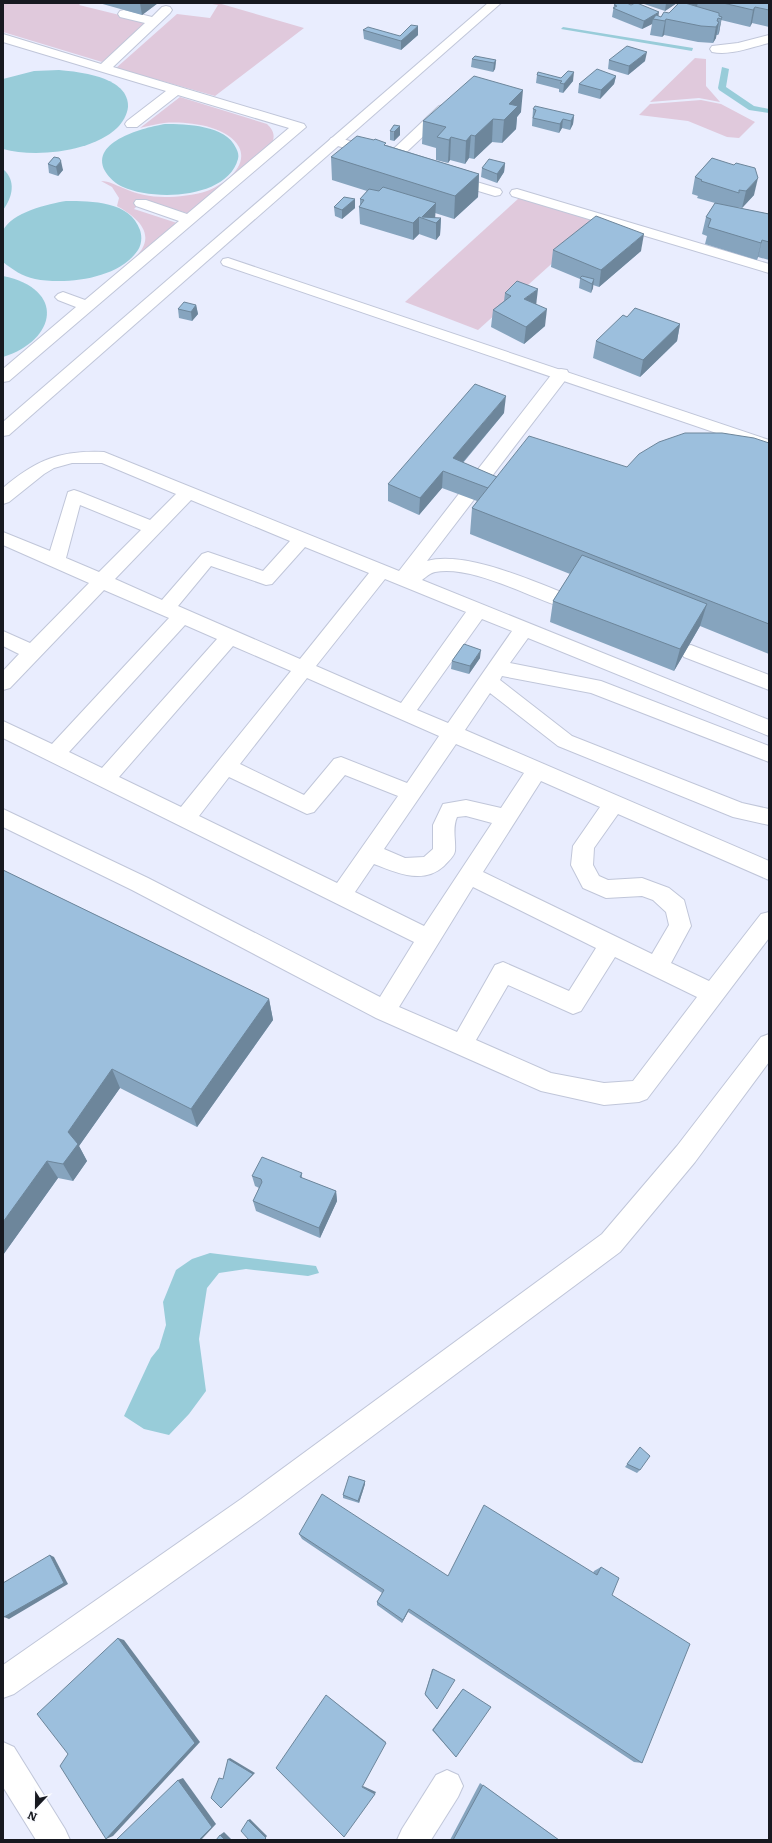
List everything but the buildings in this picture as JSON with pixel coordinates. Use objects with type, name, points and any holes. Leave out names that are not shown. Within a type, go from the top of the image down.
[{"type":"street","points":[[3,431],[495,3]]},
{"type":"street","points":[[104,68],[166,10]]},
{"type":"street","points":[[124,14],[154,21]]},
{"type":"street","points":[[3,38],[299,127],[3,377]]},
{"type":"street","points":[[716,49],[738,47],[769,39]]},
{"type":"street","points":[[132,124],[176,90]]},
{"type":"street","points":[[392,158],[452,102]]},
{"type":"street","points":[[336,141],[406,163]]},
{"type":"street","points":[[436,173],[495,192]]},
{"type":"street","points":[[517,192],[769,269]]},
{"type":"street","points":[[141,203],[189,220]]},
{"type":"street","points":[[228,262],[769,446]]},
{"type":"street","points":[[63,297],[87,306]]},
{"type":"street","points":[[406,580],[561,374]]},
{"type":"street","points":[[3,498],[29,474],[50,462],[68,457],[86,456],[104,458],[769,728]]},
{"type":"street","points":[[3,683],[188,492]]},
{"type":"street","points":[[56,561],[74,496],[153,528]]},
{"type":"street","points":[[3,538],[769,871]]},
{"type":"street","points":[[55,754],[174,612],[208,558],[266,579],[302,539]]},
{"type":"street","points":[[406,580],[432,566],[447,564],[518,582],[562,600]]},
{"type":"street","points":[[185,818],[381,571]]},
{"type":"street","points":[[404,712],[478,610]]},
{"type":"street","points":[[341,895],[524,629]]},
{"type":"street","points":[[105,779],[230,637]]},
{"type":"street","points":[[3,638],[32,652]]},
{"type":"street","points":[[691,652],[769,683]]},
{"type":"street","points":[[492,675],[594,686],[769,754]]},
{"type":"street","points":[[492,675],[565,741],[740,811],[769,817]]},
{"type":"street","points":[[3,729],[428,938]]},
{"type":"street","points":[[226,766],[307,806],[341,765],[411,793]]},
{"type":"street","points":[[384,1011],[428,938],[537,771]]},
{"type":"street","points":[[614,803],[584,846],[582,865],[592,882],[606,889],[642,887],[661,894],[676,906],[680,926],[657,966]]},
{"type":"street","points":[[370,853],[404,867],[429,866],[444,852],[443,825],[450,810],[466,808],[506,818]]},
{"type":"street","points":[[3,817],[140,884],[384,1011],[549,1083],[604,1094],[639,1091],[769,921]]},
{"type":"street","points":[[469,875],[713,994]]},
{"type":"street","points":[[462,1044],[503,972],[573,1004],[611,944]]},
{"type":"street","points":[[3,1683],[251,1509],[611,1243],[686,1154],[769,1044]]},
{"type":"street","points":[[3,1758],[54,1840]]},
{"type":"street","points":[[412,1840],[447,1786]]},
{"type":"shaded area","points":[[3,3],[81,3],[79,5],[148,22],[102,62],[3,32]]},
{"type":"shaded area","points":[[206,3],[218,3],[304,28],[215,96],[116,68],[177,14],[210,18],[218,5]]},
{"type":"shaded area","points":[[695,58],[706,59],[706,86],[720,102],[699,98],[650,102]]},
{"type":"shaded area","points":[[180,97],[267,124],[273,131],[273,141],[190,214],[143,200],[134,209],[177,223],[127,266],[142,249],[145,242],[145,235],[139,223],[117,206],[119,198],[112,187],[101,181],[110,182],[133,192],[149,196],[186,196],[207,191],[227,180],[233,174],[240,161],[241,154],[239,147],[233,140],[216,129],[183,123],[161,123],[140,128]]},
{"type":"shaded area","points":[[701,100],[721,104],[755,122],[739,138],[727,137],[688,121],[639,115],[650,104]]},
{"type":"shaded area","points":[[519,198],[598,222],[478,330],[405,302]]},
{"type":"water","points":[[563,27],[693,48],[692,51],[561,29]]},
{"type":"water","points":[[59,70],[79,72],[102,78],[121,89],[126,97],[128,107],[126,116],[117,128],[106,136],[93,143],[78,148],[47,153],[16,152],[3,149],[3,79],[34,71]]},
{"type":"water","points":[[165,124],[205,127],[215,130],[231,140],[236,148],[238,159],[231,172],[220,182],[205,189],[188,193],[170,195],[152,194],[120,186],[105,171],[102,160],[105,151],[122,137],[133,132]]},
{"type":"water","points":[[3,169],[10,179],[12,190],[9,200],[3,210]]},
{"type":"water","points":[[66,201],[87,201],[109,205],[128,213],[135,220],[141,232],[141,243],[138,250],[129,260],[118,268],[91,278],[76,280],[48,281],[35,279],[10,268],[3,262],[2,234],[7,224],[31,210]]},
{"type":"water","points":[[3,276],[23,283],[37,292],[45,303],[47,315],[43,327],[35,339],[21,349],[3,357]]},
{"type":"water","points":[[210,1253],[316,1266],[319,1273],[308,1276],[246,1269],[219,1273],[207,1288],[199,1339],[206,1391],[189,1414],[169,1435],[144,1429],[124,1416],[151,1358],[159,1348],[166,1325],[163,1302],[176,1270],[192,1259]]},
{"type":"waterway","points":[[725,69],[722,88],[752,108],[769,111]]}]
